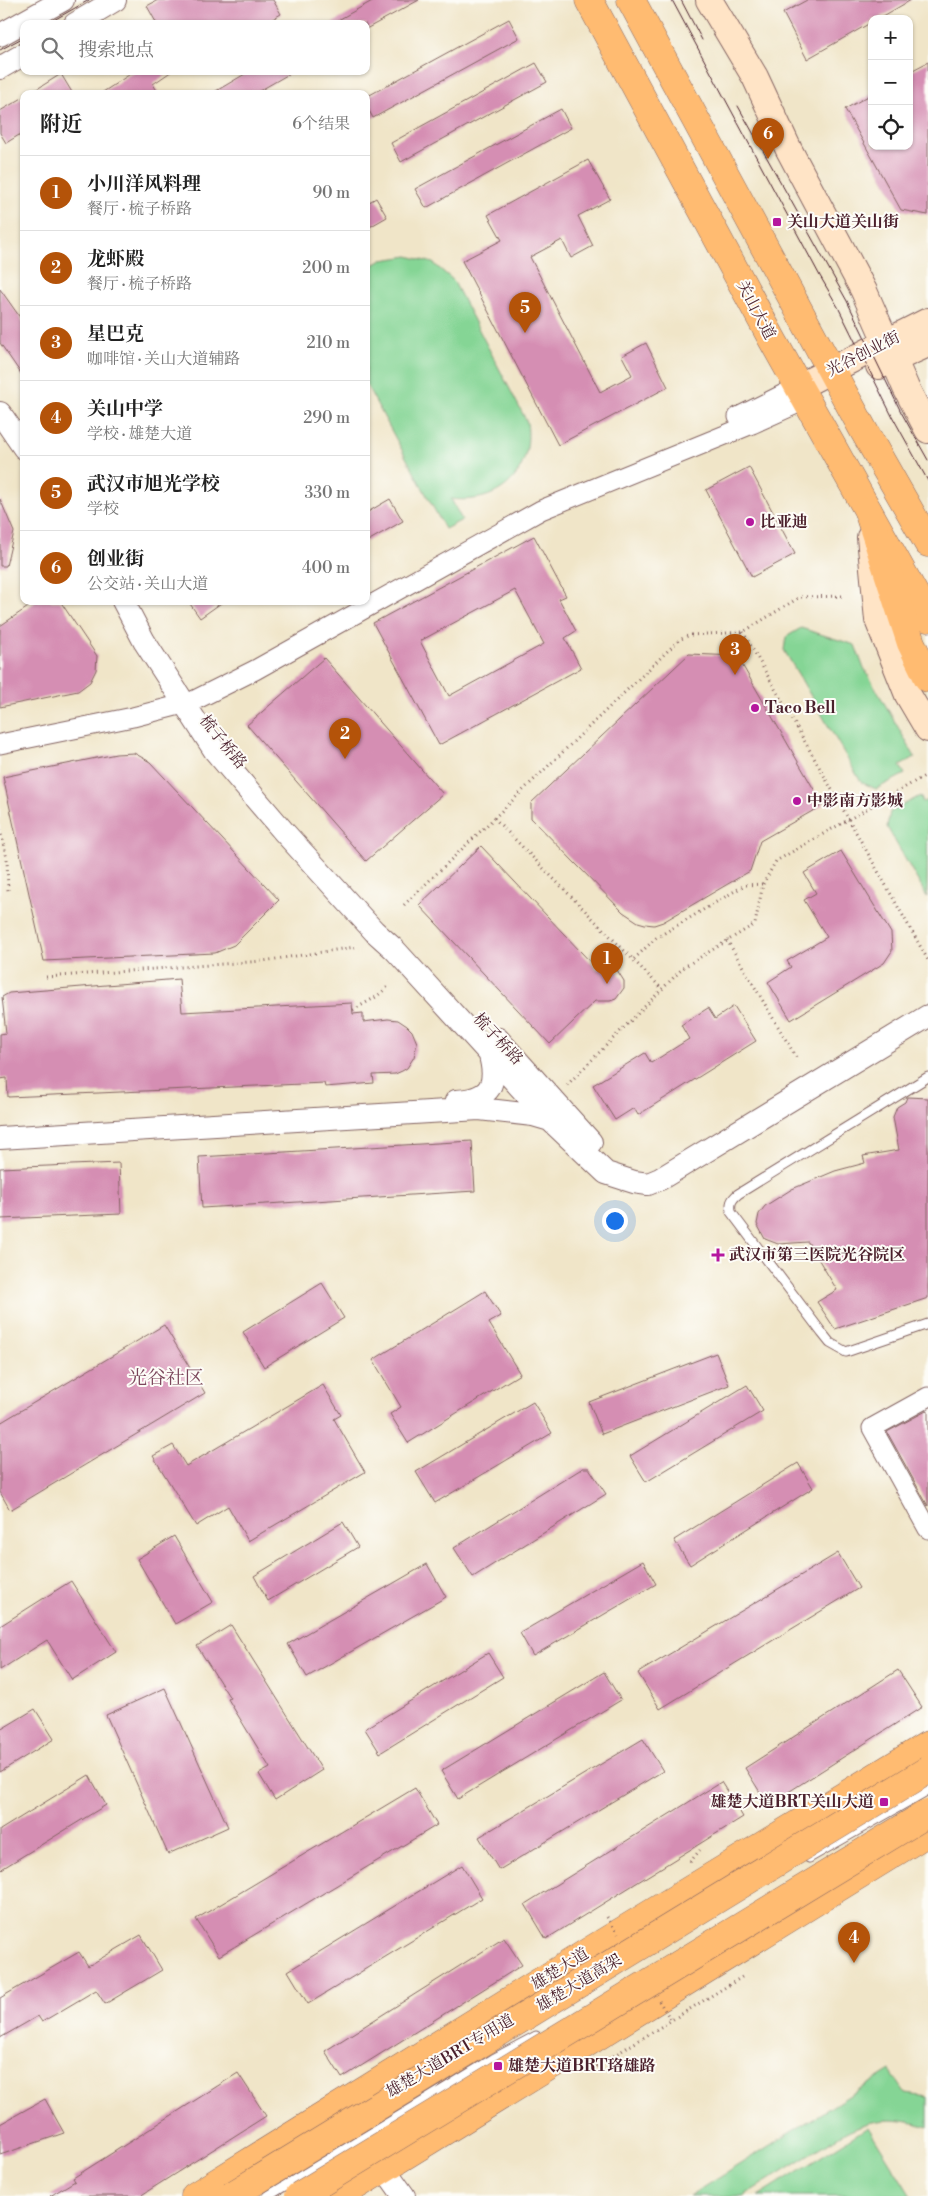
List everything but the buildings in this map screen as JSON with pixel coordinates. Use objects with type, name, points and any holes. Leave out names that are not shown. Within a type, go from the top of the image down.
[{"type":"main road","name":"关山大道","points":[[589,0],[802,393],[928,618]]},
{"type":"main road","points":[[631,0],[928,543]]},
{"type":"main road","points":[[710,0],[754,77],[864,291],[915,406],[928,430]]},
{"type":"main road","name":"光谷创业街","points":[[802,393],[890,351],[928,321]]},
{"type":"main road","name":"光谷创业街","points":[[890,351],[928,344]]},
{"type":"main road","points":[[868,511],[912,643],[928,678]]},
{"type":"main road","points":[[868,511],[878,620],[908,695],[928,729]]},
{"type":"main road","name":"雄楚大道","points":[[195,2196],[592,1948],[928,1745]]},
{"type":"main road","points":[[702,1914],[928,1757]]},
{"type":"main road","name":"雄楚大道高架","points":[[231,2196],[702,1914],[928,1770]]},
{"type":"main road","points":[[339,2196],[918,1825]]},
{"type":"main road","points":[[299,2196],[918,1825]]},
{"type":"street","points":[[27,20],[63,0]]},
{"type":"street","points":[[82,20],[115,0]]},
{"type":"street","points":[[0,35],[20,24]]},
{"type":"street","points":[[0,68],[20,56]]},
{"type":"street","points":[[370,596],[535,503],[748,412],[802,393]]},
{"type":"street","points":[[0,744],[133,717],[255,670],[541,510],[752,424],[802,393]]},
{"type":"street","points":[[0,413],[20,442]]},
{"type":"street","name":"梳子桥路","points":[[125,605],[144,641],[184,697],[293,826],[383,922],[404,938],[529,1072],[585,1134],[599,1153],[608,1161],[618,1166],[643,1171],[666,1164],[928,1003]]},
{"type":"street","points":[[0,733],[184,697],[353,605]]},
{"type":"street","name":"梳子桥路","points":[[184,697],[215,751],[284,832],[374,931],[394,949],[489,1051],[550,1120],[606,1173],[621,1179],[648,1184],[667,1175],[928,1016]]},
{"type":"street","points":[[0,1127],[469,1101],[483,1095],[494,1081],[494,1067],[489,1051]]},
{"type":"street","points":[[0,1138],[479,1109],[533,1115],[550,1120]]},
{"type":"street","points":[[928,1397],[872,1428],[928,1529]]},
{"type":"street","points":[[384,2168],[404,2196]]},
{"type":"lane","points":[[928,1077],[738,1194],[731,1200],[730,1206],[731,1212],[742,1228],[822,1333],[838,1349],[846,1352],[928,1324]]},
{"type":"lane","points":[[805,1861],[928,1790]]},
{"type":"lane","points":[[768,1899],[918,1825],[928,1805]]},
{"type":"lane","points":[[702,1914],[736,1899]]},
{"type":"lane","name":"雄楚大道BRT专用道","points":[[268,2196],[494,2059],[544,2032]]},
{"type":"lane","name":"雄楚大道BRT专用道","points":[[247,2196],[489,2050]]},
{"type":"path","points":[[404,905],[679,640],[690,635],[743,632],[800,597],[846,596]]},
{"type":"path","points":[[743,632],[928,960]]},
{"type":"path","points":[[567,1085],[684,967],[755,924],[763,884],[776,861],[848,818],[928,774]]},
{"type":"path","points":[[494,818],[662,989]]},
{"type":"path","points":[[0,830],[7,860],[8,892]]},
{"type":"path","points":[[634,960],[656,938],[745,886],[763,884]]},
{"type":"path","points":[[727,940],[796,1057]]},
{"type":"path","points":[[46,977],[263,961],[355,947]]},
{"type":"path","points":[[353,1010],[376,997],[390,985]]},
{"type":"path","points":[[592,2069],[742,1976]]},
{"type":"green space","points":[[408,256],[433,263],[453,280],[527,422],[528,440],[525,456],[519,470],[510,482],[485,497],[451,499],[462,520],[445,529],[370,391],[370,267],[382,260]]},
{"type":"green space","points":[[801,628],[855,645],[863,666],[915,757],[900,766],[905,774],[876,789],[861,782],[784,650],[786,637]]},
{"type":"green space","points":[[920,796],[923,802],[928,800],[927,897],[887,827],[890,812]]},
{"type":"green space","points":[[890,2070],[906,2094],[928,2097],[928,2127],[905,2121],[876,2121],[844,2133],[743,2196],[689,2196]]},
{"type":"green space","points":[[868,2127],[911,2196],[758,2196]]},
{"type":"tram line","points":[[54,20],[89,0]]},
{"type":"tram line","points":[[672,0],[838,307],[892,416],[928,481]]},
{"type":"tram line","points":[[681,0],[702,40]]},
{"type":"tram line","points":[[0,50],[20,39]]},
{"type":"tram line","points":[[738,106],[847,301],[901,412],[928,460]]},
{"type":"place","name":"创业街","points":[[768,159]]},
{"type":"place","name":"关山大道关山街","points":[[777,222]]},
{"type":"place","name":"武汉市旭光学校","points":[[525,333]]},
{"type":"place","name":"比亚迪","points":[[750,522]]},
{"type":"place","name":"星巴克","points":[[735,675]]},
{"type":"place","name":"Taco Bell","points":[[755,708]]},
{"type":"place","name":"龙虾殿","points":[[345,759]]},
{"type":"place","name":"中影南方影城","points":[[797,801]]},
{"type":"place","name":"小川洋风料理","points":[[607,984]]},
{"type":"place","name":"武汉市第三医院光谷院区","points":[[718,1255]]},
{"type":"place","name":"雄楚大道BRT关山大道","points":[[884,1802]]},
{"type":"place","name":"关山中学","points":[[854,1963]]},
{"type":"place","name":"雄楚大道BRT珞雄路","points":[[498,2066]]},
{"type":"district","name":"光谷社区","points":[[166,1378]]}]
